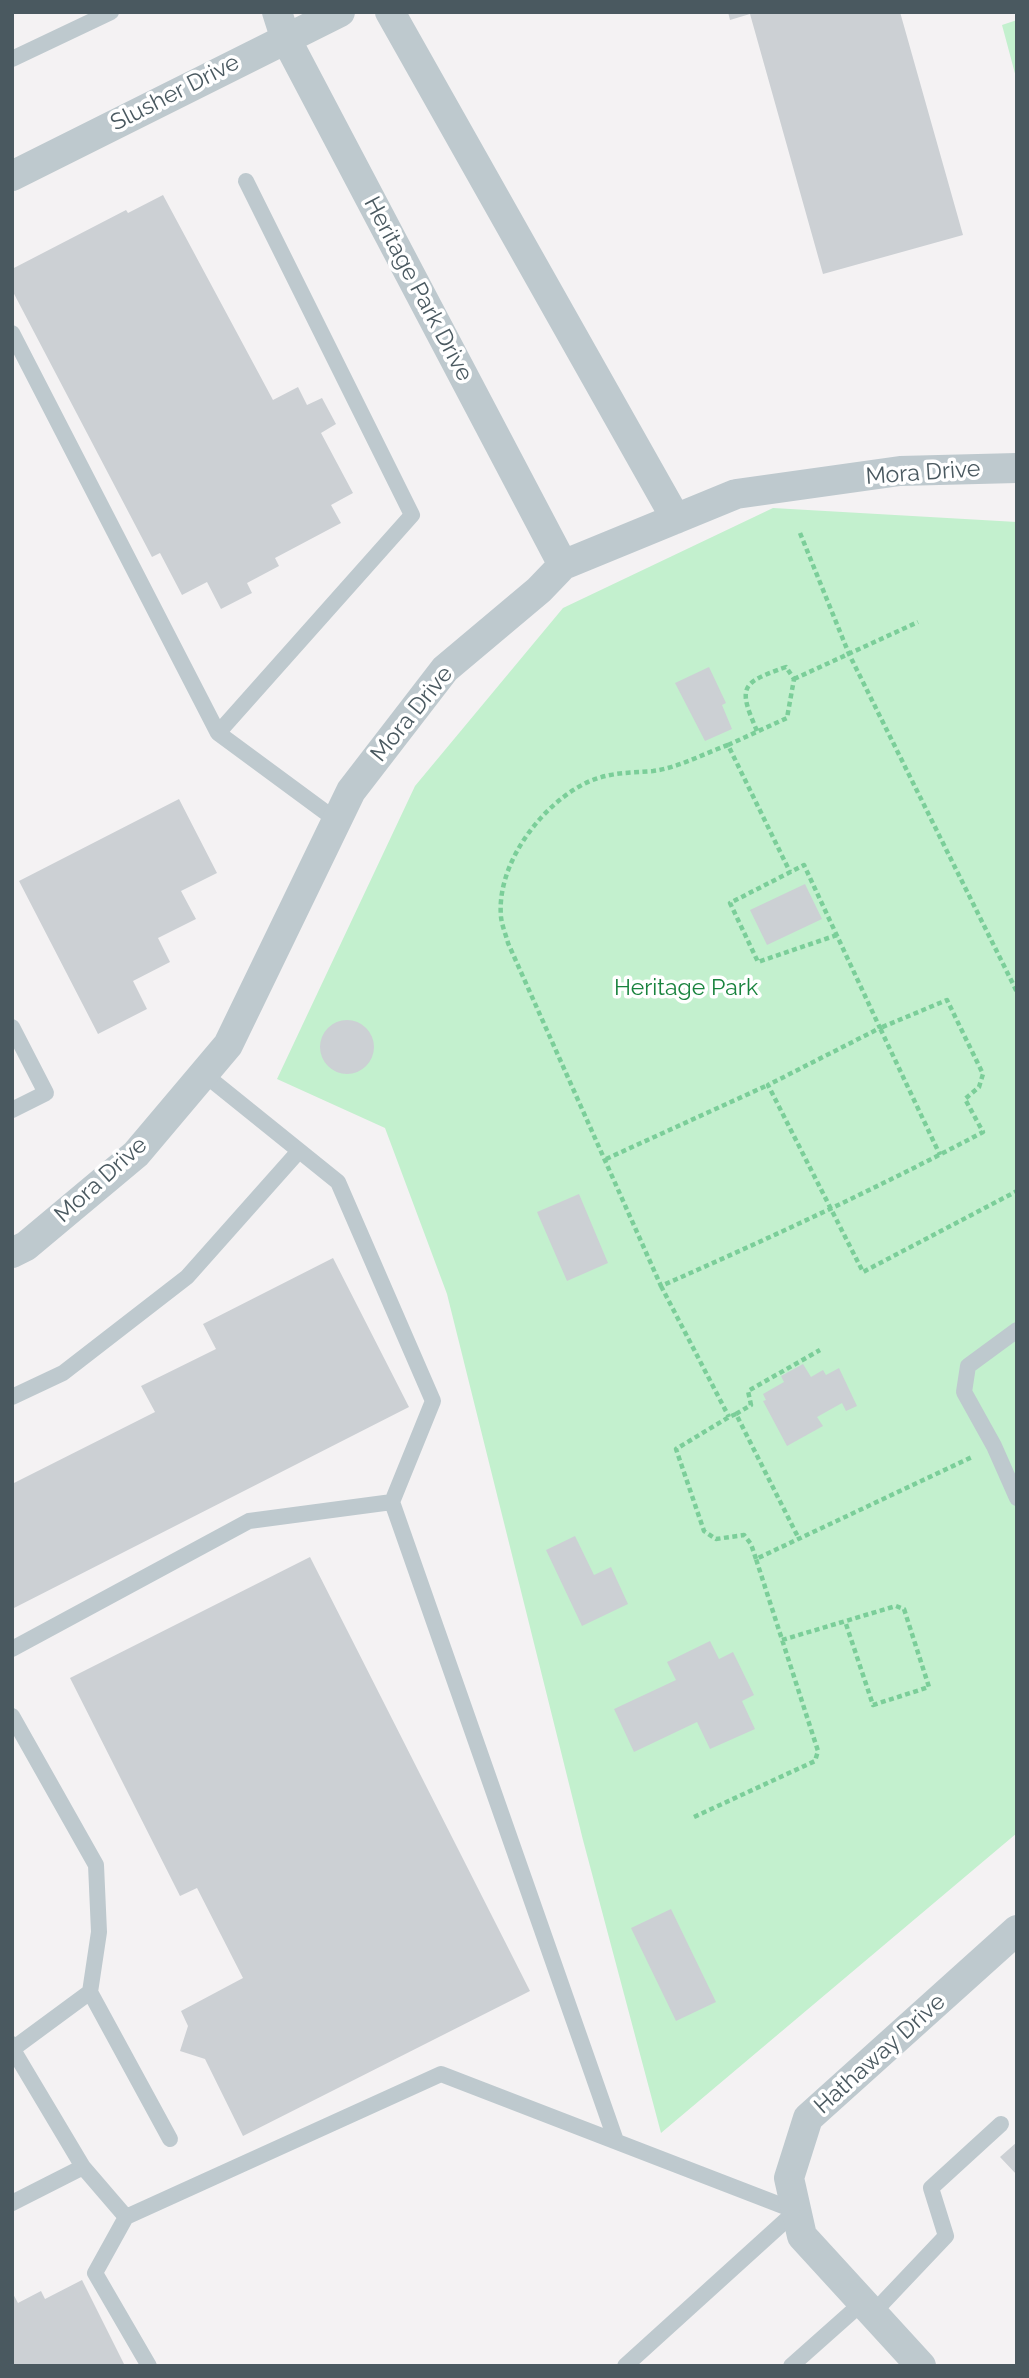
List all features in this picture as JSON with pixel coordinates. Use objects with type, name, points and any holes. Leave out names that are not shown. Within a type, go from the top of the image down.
[{"type":"street","name":"Slusher Drive","points":[[12,176],[281,25],[340,12]]},
{"type":"street","points":[[390,12],[676,519]]},
{"type":"street","name":"Heritage Park Drive","points":[[281,25],[563,565]]},
{"type":"street","name":"Mora Drive","points":[[12,1253],[26,1246],[136,1154],[228,1045],[351,791],[445,669],[539,590],[563,565],[736,494],[900,471],[1017,468]]},
{"type":"street","name":"Hathaway Drive","points":[[921,2366],[802,2236],[789,2178],[808,2118],[1017,1930]]},
{"type":"lane","points":[[12,59],[111,12]]},
{"type":"lane","points":[[218,733],[412,515],[246,181]]},
{"type":"lane","points":[[12,334],[218,733],[335,820]]},
{"type":"lane","points":[[12,1027],[46,1093],[12,1110]]},
{"type":"lane","points":[[204,1074],[338,1182],[433,1401],[392,1502],[616,2141]]},
{"type":"lane","points":[[12,1397],[63,1373],[187,1277],[299,1151]]},
{"type":"lane","points":[[1017,1331],[968,1366],[964,1392],[994,1446],[1017,1498]]},
{"type":"lane","points":[[12,1649],[248,1521],[392,1502]]},
{"type":"lane","points":[[12,1716],[96,1865],[99,1932],[90,1992],[170,2139]]},
{"type":"lane","points":[[90,1992],[13,2047],[83,2167],[126,2217]]},
{"type":"lane","points":[[149,2366],[95,2273],[126,2217],[441,2074],[796,2211],[625,2366]]},
{"type":"lane","points":[[791,2366],[868,2308],[946,2236],[931,2188],[1001,2124]]},
{"type":"lane","points":[[12,2203],[83,2167]]},
{"type":"path","points":[[800,533],[849,654],[1017,992]]},
{"type":"path","points":[[794,679],[918,622]]},
{"type":"path","points":[[729,1417],[662,1286],[508,943],[501,917],[503,893],[511,865],[543,815],[566,795],[615,772],[654,771],[728,744],[788,718],[794,679],[786,667],[751,683],[744,700],[757,731]]},
{"type":"path","points":[[728,744],[790,872]]},
{"type":"path","points":[[837,935],[758,962],[730,903],[804,865],[837,935],[880,1028],[940,1155]]},
{"type":"path","points":[[606,1159],[768,1085],[880,1028],[947,1000],[983,1074],[979,1087],[965,1099],[983,1132],[831,1210],[662,1286]]},
{"type":"path","points":[[768,1085],[863,1272],[1017,1191]]},
{"type":"path","points":[[694,1817],[815,1761],[818,1751],[751,1544],[744,1535],[734,1534],[716,1539],[704,1531],[676,1449],[751,1405],[748,1391],[820,1350]]},
{"type":"path","points":[[736,1414],[799,1539]]},
{"type":"path","points":[[756,1559],[994,1446]]},
{"type":"path","points":[[782,1640],[845,1621],[896,1606],[904,1608],[929,1687],[873,1705],[845,1621]]},
{"type":"green space","points":[[1017,20],[1017,81],[1002,25]]},
{"type":"green space","name":"Heritage Park","points":[[773,508],[1017,522],[1017,1833],[661,2133],[583,1840],[447,1294],[385,1128],[277,1079],[415,786],[563,608]]},
{"type":"building","points":[[728,12],[900,12],[963,235],[823,274],[750,14],[730,20]]},
{"type":"building","points":[[163,195],[273,400],[298,387],[307,405],[322,398],[336,424],[321,433],[353,493],[331,505],[341,523],[275,558],[279,566],[247,583],[252,593],[221,609],[207,582],[182,595],[160,553],[152,557],[12,290],[12,269],[126,210],[128,213]]},
{"type":"building","points":[[709,667],[726,703],[722,705],[732,729],[705,741],[675,683]]},
{"type":"building","points":[[179,799],[217,873],[181,891],[196,919],[158,938],[170,962],[133,981],[147,1009],[98,1034],[19,881]]},
{"type":"building","points":[[805,884],[822,919],[767,945],[750,910]]},
{"type":"building","points":[[347,1020],[366,1028],[374,1047],[366,1066],[347,1074],[328,1066],[320,1047],[328,1028]]},
{"type":"building","points":[[579,1194],[608,1263],[567,1281],[537,1212]]},
{"type":"building","points":[[333,1258],[409,1407],[12,1609],[12,1484],[155,1412],[141,1386],[216,1349],[203,1324]]},
{"type":"building","points":[[803,1364],[811,1377],[823,1370],[826,1375],[839,1368],[857,1406],[846,1411],[842,1403],[817,1417],[823,1426],[787,1446],[763,1401],[766,1400],[763,1394],[784,1382],[781,1376]]},
{"type":"building","points":[[575,1536],[594,1575],[611,1567],[628,1604],[582,1626],[546,1550]]},
{"type":"building","points":[[310,1557],[530,1991],[243,2136],[205,2059],[180,2051],[188,2026],[181,2011],[243,1978],[197,1888],[180,1896],[70,1678]]},
{"type":"building","points":[[710,1641],[719,1659],[733,1652],[754,1695],[742,1701],[755,1729],[710,1749],[697,1722],[634,1752],[614,1709],[676,1680],[667,1662]]},
{"type":"building","points":[[671,1909],[716,2002],[676,2021],[631,1928]]},
{"type":"building","points":[[1017,2142],[1017,2175],[1000,2157]]},
{"type":"building","points":[[82,2280],[125,2366],[12,2366],[12,2292],[18,2303],[41,2291],[45,2299]]}]
